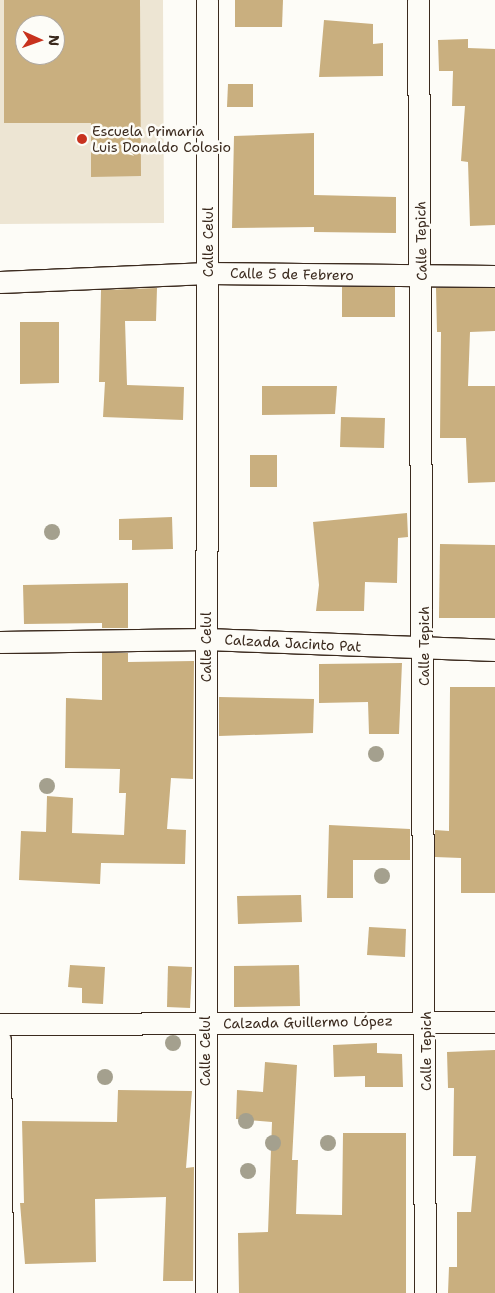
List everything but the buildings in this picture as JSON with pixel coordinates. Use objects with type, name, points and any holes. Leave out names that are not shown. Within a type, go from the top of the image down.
[{"type":"street","name":"Calle Celul","points":[[206,1293],[204,1024],[208,273],[207,0]]},
{"type":"street","name":"Calle Tepich","points":[[418,0],[422,277],[426,1021],[425,1293]]},
{"type":"street","name":"Calle 5 de Febrero","points":[[0,282],[208,273],[422,277],[495,276]]},
{"type":"street","name":"Calzada Jacinto Pat","points":[[0,642],[206,638],[424,650],[495,650]]},
{"type":"street","name":"Calzada Guillermo López","points":[[0,1024],[495,1022]]},
{"type":"street","points":[[0,1040],[2,1293]]},
{"type":"shaded area","name":"Escuela Primaria Luis Donaldo Colosio","points":[[0,0],[163,0],[164,223],[0,224]]},
{"type":"place","name":"Escuela Primaria Luis Donaldo Colosio","points":[[82,139]]}]
